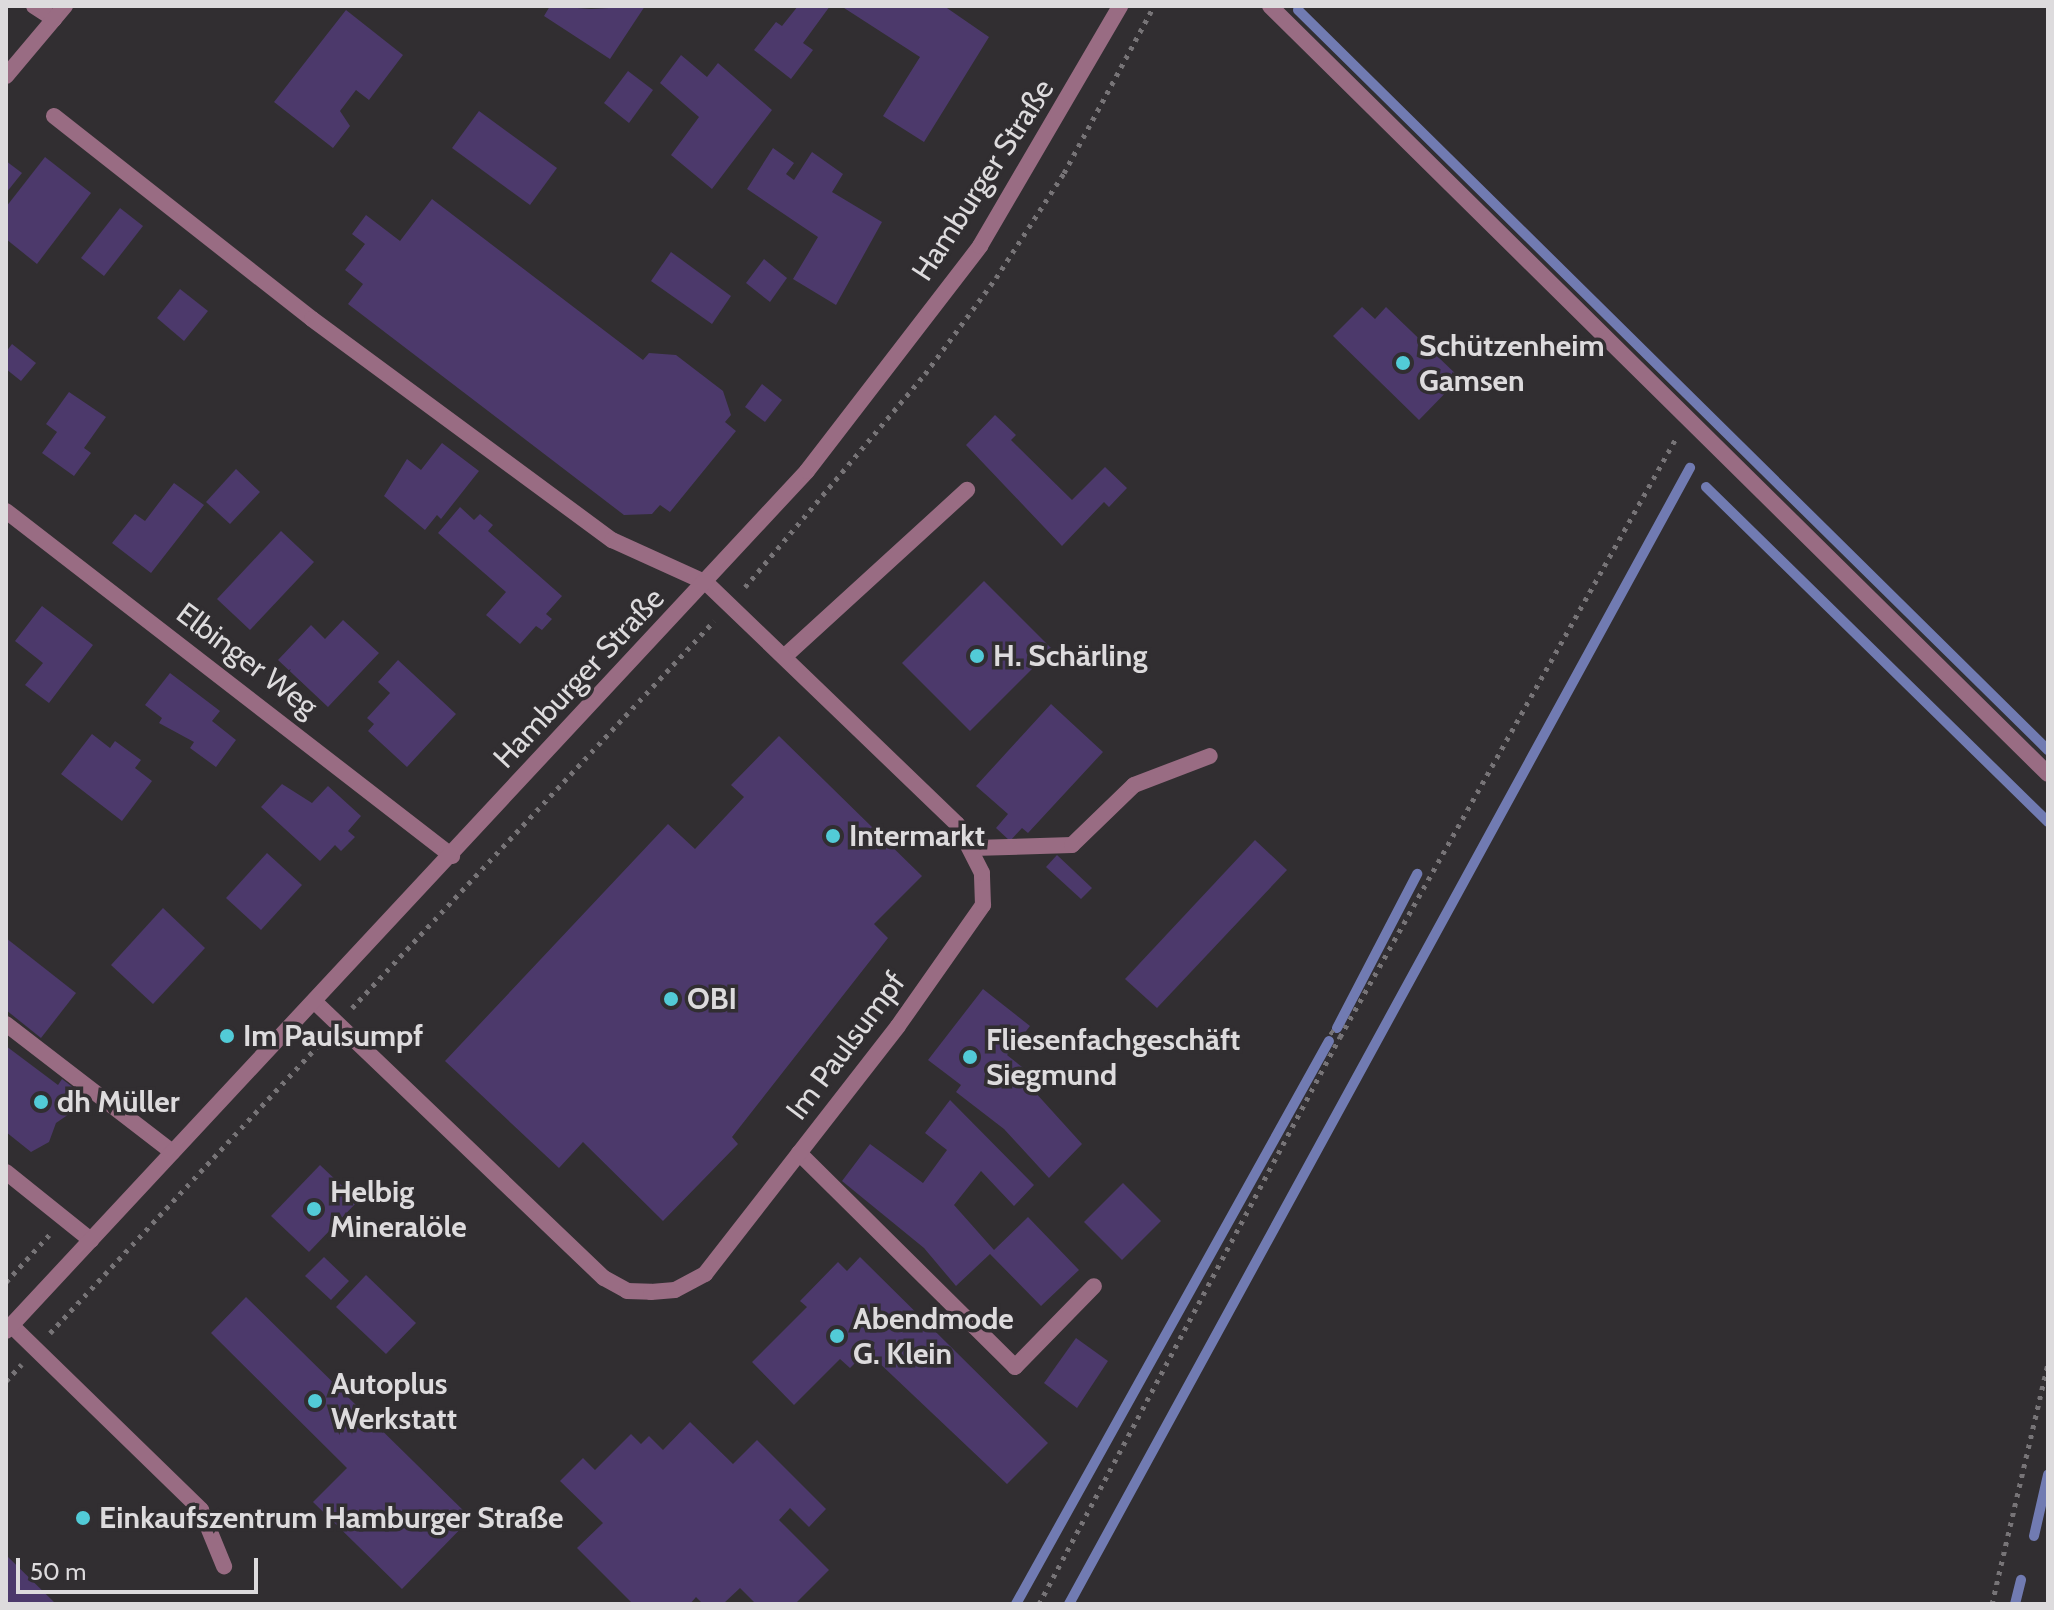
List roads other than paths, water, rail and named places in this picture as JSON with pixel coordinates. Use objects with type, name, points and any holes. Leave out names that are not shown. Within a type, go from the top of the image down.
[{"type":"street","points":[[6,76],[60,13],[34,6]]},
{"type":"street","name":"Hamburger Straße","points":[[9,1328],[316,1003],[707,583],[807,471],[980,246],[1120,6]]},
{"type":"street","points":[[1270,6],[2048,774]]},
{"type":"street","name":"Im Paulsumpf","points":[[54,116],[312,319],[612,540],[707,583],[957,824],[973,848],[982,873],[983,905],[969,930],[705,1274],[675,1290],[627,1291],[604,1278],[316,1003]]},
{"type":"street","points":[[784,657],[967,490]]},
{"type":"street","name":"Elbinger Weg","points":[[6,511],[452,856]]},
{"type":"street","points":[[973,848],[1072,845],[1134,785],[1210,756]]},
{"type":"street","points":[[6,1024],[172,1152]]},
{"type":"street","points":[[799,1153],[1015,1367],[1094,1286]]},
{"type":"street","points":[[6,1172],[66,1216],[91,1240]]},
{"type":"street","points":[[9,1328],[36,1349],[201,1510],[224,1566]]},
{"type":"waterway","points":[[1298,10],[2048,750]]},
{"type":"waterway","points":[[1069,1604],[1690,468]]},
{"type":"waterway","points":[[1706,487],[2048,822]]},
{"type":"waterway","points":[[1337,1028],[1417,874]]},
{"type":"waterway","points":[[1016,1604],[1329,1041]]},
{"type":"waterway","points":[[2034,1536],[2048,1475]]},
{"type":"waterway","points":[[2015,1604],[2021,1580]]},
{"type":"place","name":"Schützenheim Gamsen","points":[[1403,363]]},
{"type":"place","name":"H. Schärling","points":[[977,656]]},
{"type":"place","name":"Intermarkt","points":[[833,836]]},
{"type":"place","name":"OBI","points":[[671,999]]},
{"type":"place","name":"Im Paulsumpf","points":[[227,1036]]},
{"type":"place","name":"Fliesenfachgeschäft Siegmund","points":[[970,1057]]},
{"type":"place","name":"dh Müller","points":[[41,1102]]},
{"type":"place","name":"Helbig Mineralöle","points":[[314,1209]]},
{"type":"place","name":"Abendmode G. Klein","points":[[837,1336]]},
{"type":"place","name":"Autoplus Werkstatt","points":[[315,1401]]},
{"type":"place","name":"Einkaufszentrum Hamburger Straße","points":[[83,1518]]}]
